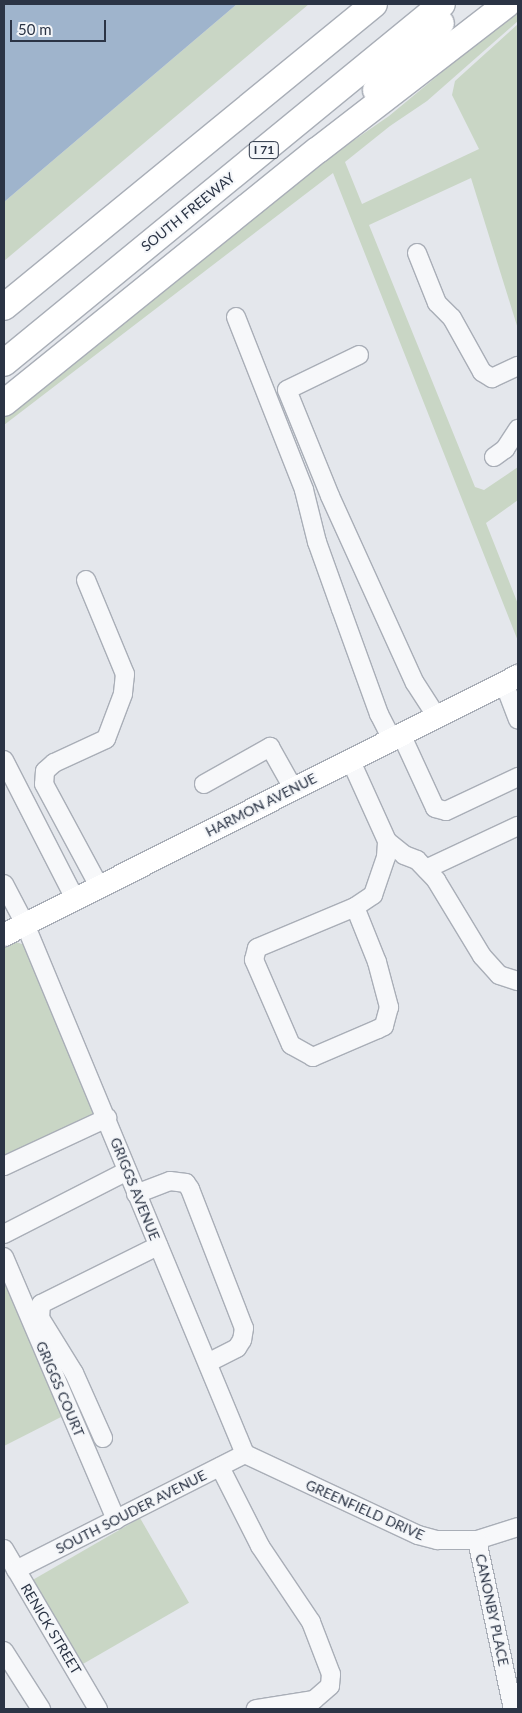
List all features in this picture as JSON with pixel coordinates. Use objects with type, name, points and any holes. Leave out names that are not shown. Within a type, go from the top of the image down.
[{"type":"highway","points":[[330,39],[368,4]]},
{"type":"highway","points":[[4,307],[374,4]]},
{"type":"highway","name":"SOUTH FREEWAY","points":[[4,363],[442,4]]},
{"type":"highway","points":[[318,150],[460,4]]},
{"type":"highway","points":[[4,403],[318,150],[507,4]]},
{"type":"main road","name":"HARMON AVENUE","points":[[4,934],[511,680]]},
{"type":"street","points":[[417,253],[437,303],[452,318],[487,376],[492,378],[518,366]]},
{"type":"street","points":[[236,317],[304,490],[317,542],[379,714],[397,737],[436,808],[446,811],[518,777]]},
{"type":"street","points":[[358,355],[287,390],[330,496],[415,683],[436,717]]},
{"type":"street","points":[[494,457],[505,449],[518,429]]},
{"type":"street","points":[[86,580],[125,674],[123,694],[106,739],[54,763],[45,771],[44,784],[99,886]]},
{"type":"street","points":[[511,680],[518,719]]},
{"type":"street","points":[[204,784],[270,747],[293,788]]},
{"type":"street","points":[[350,759],[388,841],[426,869],[436,880],[482,956],[499,975],[518,981]]},
{"type":"street","points":[[4,760],[75,899]]},
{"type":"street","points":[[426,869],[518,826]]},
{"type":"street","points":[[355,907],[377,962],[389,1007],[384,1026],[313,1058],[291,1045],[254,960],[257,948],[355,907],[373,895],[386,857],[388,841]]},
{"type":"street","name":"GRIGGS AVENUE","points":[[4,884],[25,924],[107,1118],[136,1194],[209,1362],[245,1454]]},
{"type":"street","points":[[4,1166],[107,1118]]},
{"type":"street","points":[[4,1234],[127,1171]]},
{"type":"street","points":[[136,1194],[170,1181],[186,1183],[190,1189],[244,1328],[242,1340],[236,1348],[209,1362]]},
{"type":"street","points":[[103,1438],[74,1373],[40,1318],[41,1304],[158,1246]]},
{"type":"street","name":"GRIGGS COURT","points":[[4,1257],[116,1520]]},
{"type":"street","name":"SOUTH SOUDER AVENUE","points":[[16,1570],[245,1454]]},
{"type":"street","name":"GREENFIELD DRIVE","points":[[245,1454],[418,1535],[460,1542],[477,1540],[518,1527]]},
{"type":"street","points":[[220,1467],[260,1546],[310,1622],[331,1674],[330,1686],[314,1700],[256,1709]]},
{"type":"street","name":"CANONBY PLACE","points":[[477,1540],[513,1709]]},
{"type":"street","name":"RENICK STREET","points":[[4,1549],[98,1709]]},
{"type":"street","points":[[4,1651],[41,1709]]},
{"type":"green space","points":[[237,4],[309,4],[4,261],[4,202]]},
{"type":"green space","points":[[518,9],[518,21],[427,101],[390,126],[345,162],[362,204],[479,149],[452,95],[455,81],[518,24],[518,329],[471,178],[369,225],[475,487],[484,490],[518,467],[518,500],[486,523],[518,604],[518,641],[333,173],[4,425],[4,396],[195,250],[389,116]]},
{"type":"green space","points":[[10,940],[25,945],[96,1117],[4,1159],[4,943]]},
{"type":"green space","points":[[4,1271],[63,1416],[4,1446]]},
{"type":"green space","points":[[140,1518],[189,1603],[79,1666],[30,1582]]},
{"type":"water","points":[[4,4],[237,4],[4,202]]}]
